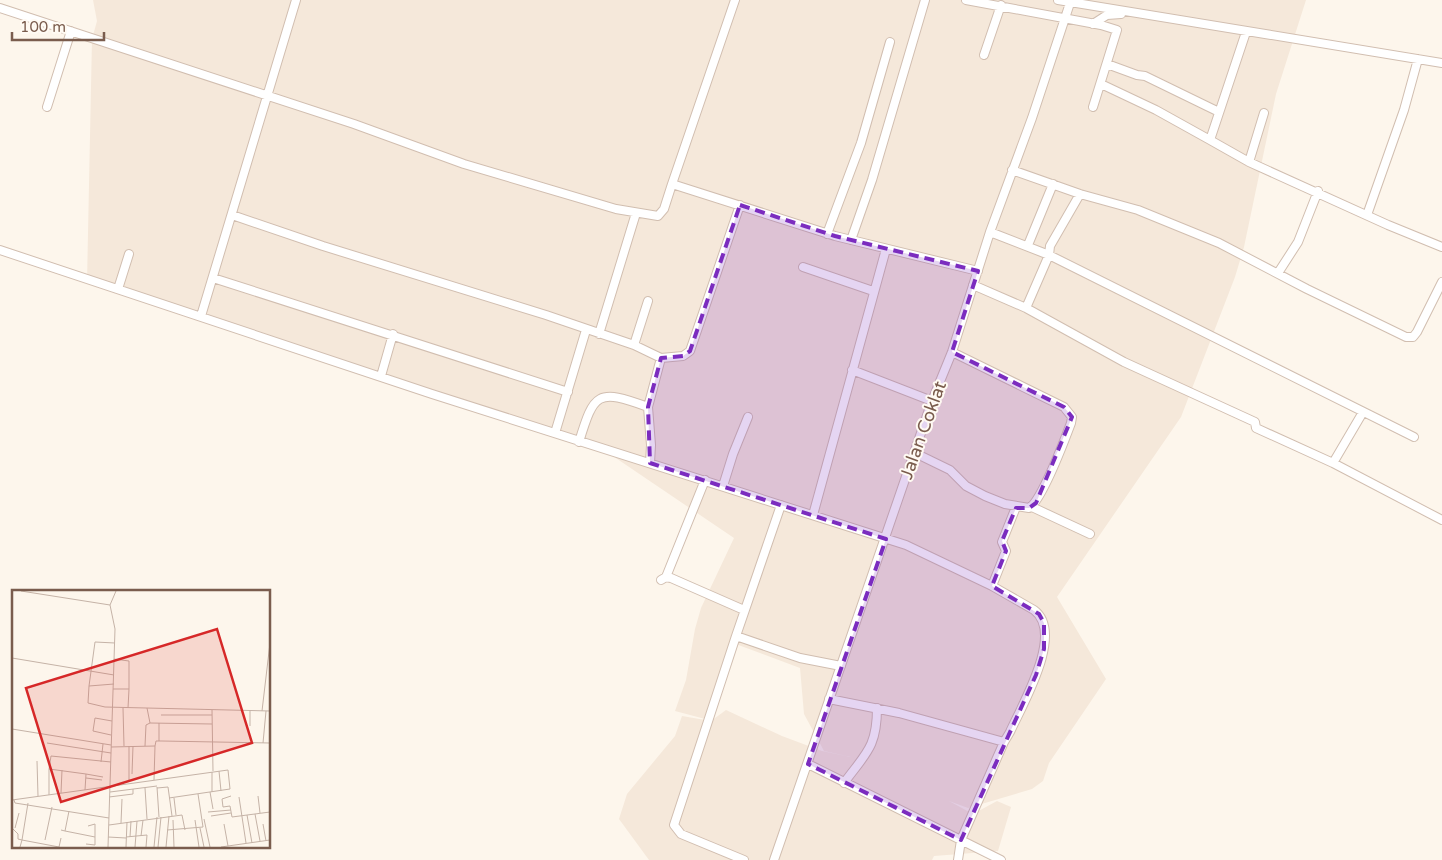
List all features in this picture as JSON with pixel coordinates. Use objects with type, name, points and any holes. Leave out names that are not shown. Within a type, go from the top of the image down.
[{"type":"street","points":[[201,316],[296,0]]},
{"type":"street","points":[[0,8],[266,97],[354,124],[464,164],[636,212],[658,216],[664,209],[735,0]]},
{"type":"street","points":[[851,240],[872,180],[924,0]]},
{"type":"street","points":[[966,0],[1000,5],[1117,30],[1093,107]]},
{"type":"street","points":[[1058,0],[1442,63]]},
{"type":"street","name":"Jalan Coklat","points":[[774,860],[840,666],[886,540],[932,401],[952,352],[990,232],[1032,118],[1071,1]]},
{"type":"street","points":[[984,55],[1000,5]]},
{"type":"street","points":[[1093,24],[1103,16],[1113,14],[1158,20],[1174,20]]},
{"type":"street","points":[[46,107],[71,31]]},
{"type":"street","points":[[1210,140],[1246,32]]},
{"type":"street","points":[[827,234],[861,144],[890,42]]},
{"type":"street","points":[[1367,215],[1404,110],[1418,59]]},
{"type":"street","points":[[1107,64],[1144,76],[1219,112]]},
{"type":"street","points":[[1101,84],[1156,110],[1249,162],[1442,247]]},
{"type":"street","points":[[1249,162],[1264,113]]},
{"type":"street","points":[[1012,170],[1080,194],[1157,216],[1220,242],[1278,273],[1410,338],[1417,332],[1442,282]]},
{"type":"street","points":[[672,184],[827,234],[978,271]]},
{"type":"street","points":[[1028,246],[1053,184]]},
{"type":"street","points":[[1278,273],[1298,242],[1318,192]]},
{"type":"street","points":[[1027,306],[1049,255],[1050,246],[1080,194]]},
{"type":"street","points":[[232,215],[634,345],[661,358],[683,356],[690,351],[740,205]]},
{"type":"street","points":[[600,334],[636,212]]},
{"type":"street","points":[[990,232],[1049,255],[1414,437]]},
{"type":"street","points":[[813,515],[886,249]]},
{"type":"street","points":[[0,250],[579,442],[705,480],[917,549],[992,586],[1034,610],[1039,614],[1044,623],[1042,660],[961,840],[958,860]]},
{"type":"street","points":[[118,290],[129,254]]},
{"type":"street","points":[[803,267],[873,291]]},
{"type":"street","points":[[213,278],[394,334],[568,392]]},
{"type":"street","points":[[973,285],[1027,306],[1124,362],[1255,422],[1256,428],[1333,463],[1442,520]]},
{"type":"street","points":[[634,345],[648,301]]},
{"type":"street","points":[[555,433],[586,330]]},
{"type":"street","points":[[381,376],[394,334]]},
{"type":"street","points":[[914,453],[950,470],[971,488],[1016,507],[1026,509],[1032,507],[1042,490],[1066,435],[1072,419],[1064,407],[952,352]]},
{"type":"street","points":[[650,463],[651,441],[648,407],[661,358]]},
{"type":"street","points":[[852,370],[932,401]]},
{"type":"street","points":[[579,442],[591,406],[604,397],[611,396],[648,407]]},
{"type":"street","points":[[1333,463],[1363,412]]},
{"type":"street","points":[[723,486],[748,417]]},
{"type":"street","points":[[705,480],[663,579],[744,610]]},
{"type":"street","points":[[744,860],[681,834],[674,825],[744,610],[781,505]]},
{"type":"street","points":[[992,586],[1006,551],[1002,542],[1016,507]]},
{"type":"street","points":[[1032,507],[1090,534]]},
{"type":"street","points":[[736,636],[800,658],[840,666]]},
{"type":"street","points":[[829,699],[877,708],[1004,742]]},
{"type":"street","points":[[844,783],[874,741],[877,728],[877,708]]},
{"type":"street","points":[[808,764],[1001,860]]},
{"type":"highlighted area","points":[[740,205],[835,236],[978,271],[952,352],[1064,407],[1072,417],[1036,503],[1029,508],[1016,508],[1002,541],[1006,551],[992,586],[1039,614],[1044,623],[1044,649],[1036,675],[961,840],[808,764],[886,539],[650,463],[648,407],[661,358],[683,356],[690,351]]},
{"type":"shaded area","points":[[93,0],[1306,0],[1276,94],[1244,247],[1235,277],[1181,417],[1057,597],[1106,679],[1049,763],[1043,781],[1032,789],[968,808],[949,801],[973,814],[997,801],[1011,807],[998,851],[934,856],[932,860],[649,860],[619,819],[627,794],[675,736],[682,716],[711,721],[726,710],[782,736],[822,751],[851,757],[824,751],[804,714],[800,668],[733,643],[709,720],[675,711],[686,680],[695,629],[701,608],[734,538],[601,448],[87,282],[92,39],[97,21]]}]
